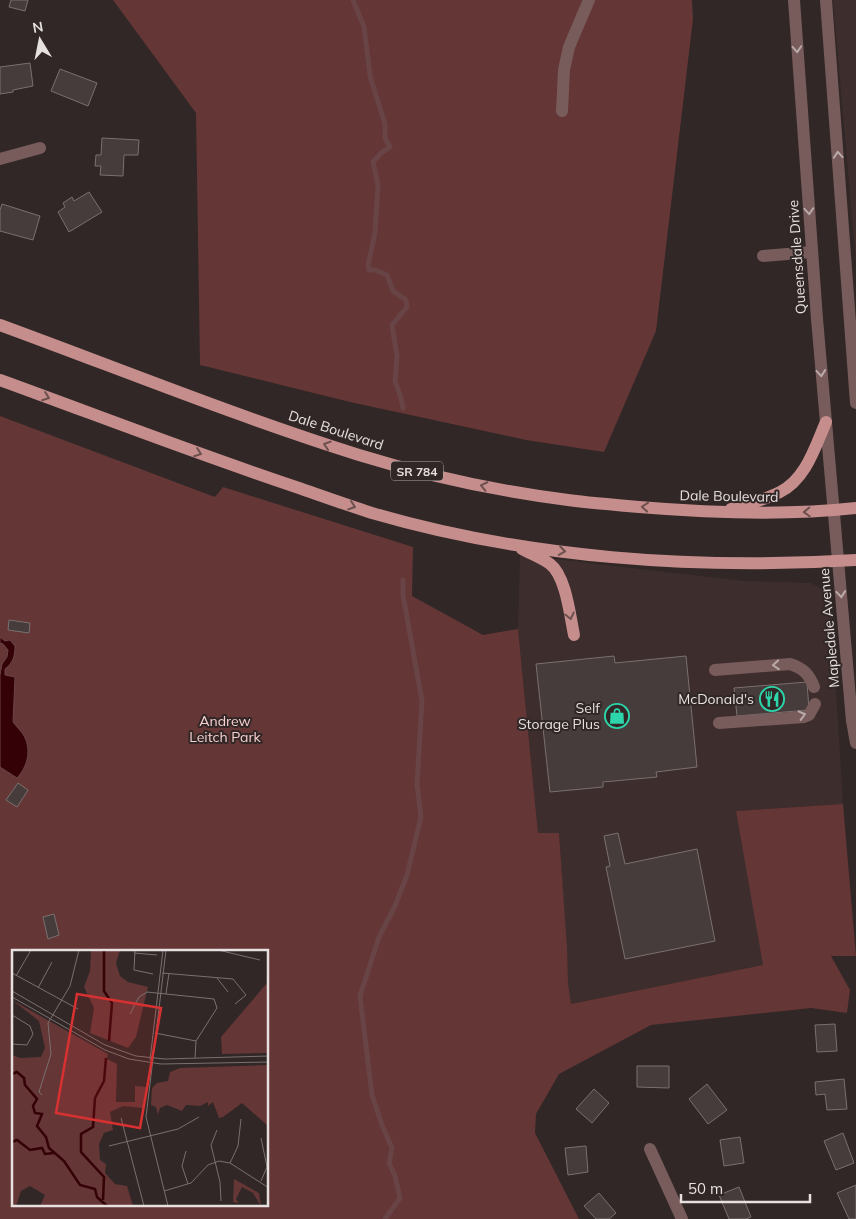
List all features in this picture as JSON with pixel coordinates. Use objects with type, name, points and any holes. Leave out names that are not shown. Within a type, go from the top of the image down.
[{"type":"main road","name":"Dale Boulevard","points":[[0,325],[304,437],[362,456],[434,475],[518,493],[695,512],[833,511],[856,508]]},
{"type":"main road","points":[[0,380],[247,471],[372,513],[433,528],[510,544],[586,554],[677,561],[770,564],[856,560]]},
{"type":"main road","points":[[720,512],[771,496],[781,492],[793,483],[808,463],[826,422]]},
{"type":"main road","points":[[510,544],[550,564],[557,572],[564,591],[574,635]]},
{"type":"street","points":[[562,111],[564,70],[569,47],[589,0]]},
{"type":"street","name":"Queensdale Drive","points":[[794,0],[833,511]]},
{"type":"street","points":[[826,0],[850,256],[856,403]]},
{"type":"street","points":[[0,159],[40,148]]},
{"type":"street","points":[[763,256],[812,252]]},
{"type":"street","name":"Mapledale Avenue","points":[[833,511],[852,721],[856,743]]},
{"type":"street","points":[[715,670],[790,664],[802,668],[809,675],[814,687]]},
{"type":"street","points":[[719,723],[804,717],[809,715],[815,704]]},
{"type":"street","points":[[650,1149],[682,1219]]},
{"type":"shaded area","points":[[833,0],[856,0],[856,263]]},
{"type":"shaded area","points":[[520,555],[744,581],[811,583],[830,593],[843,804],[736,811],[764,965],[571,1004],[568,983],[559,833],[538,833],[518,629]]},
{"type":"shaded area","points":[[0,637],[5,641],[10,640],[15,646],[13,659],[5,669],[5,675],[15,677],[13,722],[23,734],[28,751],[24,768],[17,778],[0,767],[0,675],[8,650],[0,643]]},
{"type":"green space","points":[[113,0],[692,0],[693,19],[656,331],[604,452],[526,440],[350,402],[200,365],[196,113]]},
{"type":"green space","name":"Andrew Leitch Park","points":[[0,416],[215,497],[223,487],[413,547],[412,596],[483,635],[518,629],[538,833],[559,833],[568,983],[571,1004],[763,965],[736,811],[843,804],[856,956],[831,956],[850,990],[847,1013],[811,1008],[651,1025],[559,1074],[536,1114],[535,1133],[579,1219],[0,1219]]},
{"type":"building","points":[[11,0],[28,0],[25,11],[9,7]]},
{"type":"building","points":[[30,63],[33,86],[0,94],[0,67]]},
{"type":"building","points":[[60,69],[97,83],[88,106],[51,91]]},
{"type":"building","points":[[102,138],[139,140],[138,155],[124,155],[123,176],[100,175],[101,166],[95,166],[96,155],[101,155]]},
{"type":"building","points":[[89,192],[102,212],[69,232],[58,212],[65,207],[63,203],[72,197],[74,201]]},
{"type":"building","points":[[2,204],[40,216],[33,240],[0,231],[0,210]]},
{"type":"building","points":[[9,620],[30,623],[29,633],[8,630]]},
{"type":"building","name":"Self Storage Plus","points":[[614,656],[615,663],[686,656],[697,767],[656,772],[657,777],[603,782],[603,787],[550,792],[536,664]]},
{"type":"building","name":"McDonald's","points":[[807,682],[809,710],[737,716],[734,688]]},
{"type":"building","points":[[18,783],[28,790],[17,807],[6,800]]},
{"type":"building","points":[[618,833],[625,864],[697,849],[715,941],[625,959],[606,867],[610,866],[604,836]]},
{"type":"building","points":[[54,914],[59,935],[48,939],[43,917]]},
{"type":"building","points":[[835,1024],[837,1051],[817,1052],[815,1025]]},
{"type":"building","points":[[637,1066],[669,1066],[669,1088],[637,1087]]},
{"type":"building","points":[[844,1079],[847,1109],[827,1110],[825,1094],[816,1095],[815,1082]]},
{"type":"building","points":[[707,1084],[727,1110],[708,1124],[689,1099]]},
{"type":"building","points":[[594,1089],[609,1103],[592,1123],[576,1109]]},
{"type":"building","points":[[843,1133],[854,1163],[836,1170],[824,1141]]},
{"type":"building","points":[[740,1137],[744,1163],[724,1166],[720,1140]]},
{"type":"building","points":[[586,1146],[588,1172],[568,1175],[565,1148]]},
{"type":"building","points":[[856,1185],[856,1219],[849,1219],[837,1193]]},
{"type":"building","points":[[739,1187],[751,1217],[746,1219],[729,1219],[719,1195]]},
{"type":"building","points":[[599,1193],[616,1213],[609,1219],[596,1219],[584,1206]]},
{"type":"waterway","points":[[353,0],[364,27],[370,76],[385,124],[385,138],[390,147],[373,162],[378,185],[375,233],[368,265],[369,270],[375,270],[387,275],[393,291],[406,300],[407,307],[392,325],[397,356],[395,381],[403,408]]},
{"type":"waterway","points":[[385,1219],[400,1198],[395,1176],[389,1163],[392,1148],[372,1095],[360,996],[379,937],[395,906],[407,875],[421,817],[417,784],[422,701],[403,595],[403,580]]},
{"type":"place","name":"McDonald's","points":[[772,699]]},
{"type":"place","name":"Self Storage Plus","points":[[617,716]]}]
